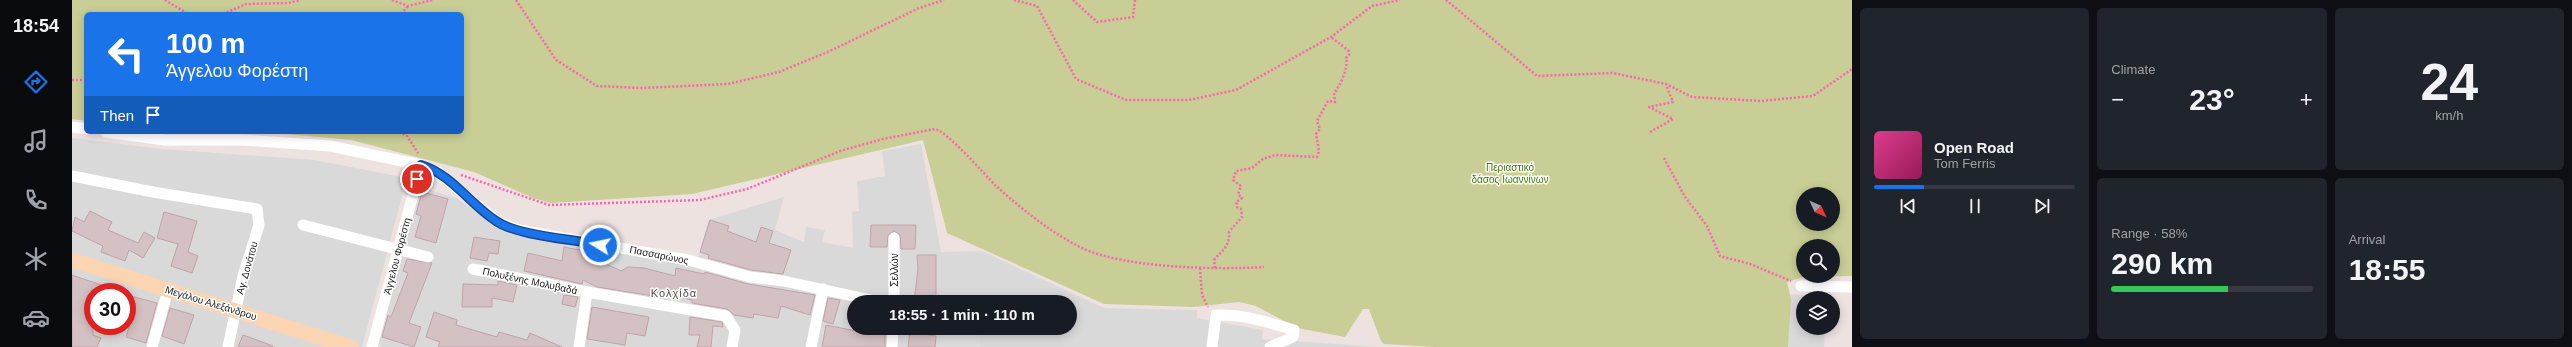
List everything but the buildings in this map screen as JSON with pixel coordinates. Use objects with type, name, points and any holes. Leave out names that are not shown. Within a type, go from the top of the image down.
[{"type":"main road","name":"Μεγάλου Αλεξάνδρου","points":[[72,260],[351,347]]},
{"type":"street","points":[[72,127],[84,129]]},
{"type":"street","name":"Πασσαρώνος","points":[[121,134],[165,140],[243,140],[330,146],[421,165],[442,175],[497,222],[512,228],[688,260],[750,277],[823,289],[849,295]]},
{"type":"street","name":"Άγγελου Φορέστη","points":[[372,347],[421,165]]},
{"type":"street","name":"Αγ. Δονάτου","points":[[72,176],[153,192],[254,208],[259,212],[259,225],[245,268],[228,347]]},
{"type":"street","points":[[303,225],[428,257]]},
{"type":"street","name":"Σελλών","points":[[894,238],[894,295]]},
{"type":"street","name":"Πολυξένης Μολυβαδά","points":[[473,269],[586,292],[726,316],[735,330],[732,347]]},
{"type":"street","points":[[1801,286],[1852,286]]},
{"type":"street","points":[[811,347],[823,289]]},
{"type":"street","points":[[152,347],[168,290]]},
{"type":"street","name":"Πολυξένης Μολυβαδά","points":[[579,347],[586,292]]},
{"type":"street","points":[[1212,347],[1216,314],[1245,316],[1294,330],[1293,337],[1270,347]]},
{"type":"street","points":[[892,347],[893,335]]},
{"type":"path","points":[[165,0],[185,12]]},
{"type":"path","points":[[228,12],[246,4],[288,3],[301,0]]},
{"type":"path","points":[[392,0],[408,6],[433,0]]},
{"type":"path","points":[[516,0],[556,60],[597,86],[642,88],[728,84],[779,72],[837,48],[919,8],[944,0]]},
{"type":"path","points":[[1014,0],[1037,6],[1076,79],[1126,100],[1189,100],[1236,90],[1331,37],[1372,6],[1400,0]]},
{"type":"path","points":[[1073,0],[1097,22],[1133,17],[1135,0]]},
{"type":"path","points":[[1446,0],[1537,76],[1613,73],[1666,84],[1692,97],[1761,101],[1813,96],[1852,69]]},
{"type":"path","points":[[403,12],[408,6]]},
{"type":"path","points":[[1215,268],[1214,260],[1227,247],[1230,241],[1229,232],[1242,217],[1241,209],[1237,207],[1236,202],[1242,198],[1238,194],[1241,186],[1233,180],[1236,171],[1252,168],[1263,159],[1274,155],[1317,157],[1319,151],[1316,134],[1320,129],[1317,121],[1328,101],[1335,102],[1334,93],[1339,88],[1348,63],[1346,58],[1349,55],[1349,51],[1331,37]]},
{"type":"path","points":[[72,80],[84,80]]},
{"type":"path","points":[[1650,132],[1673,119],[1649,107],[1673,102],[1666,84]]},
{"type":"path","points":[[442,175],[454,172],[549,205],[700,200],[747,189],[840,151],[883,139],[935,129],[950,137],[965,156],[1034,219],[1085,249],[1123,260],[1200,268],[1264,267]]},
{"type":"path","points":[[403,134],[407,136],[421,158],[421,165]]},
{"type":"path","points":[[1664,158],[1685,198],[1707,226],[1720,256],[1750,264],[1801,286]]},
{"type":"path","points":[[1200,268],[1202,295],[1210,310],[1216,314]]},
{"type":"shaded area","points":[[72,138],[162,149],[315,160],[407,178],[362,347],[72,347]]},
{"type":"shaded area","points":[[921,144],[941,252],[982,251],[1076,295],[847,295],[847,335],[1077,335],[1077,295],[1104,308],[1197,310],[1197,318],[1263,330],[1262,339],[1381,347],[383,347],[374,342],[421,187],[458,199],[504,231],[696,267],[708,220],[784,197],[775,230],[804,242],[806,227],[825,230],[822,242],[853,248],[852,212],[859,211],[857,181],[885,176],[882,151]]},
{"type":"shaded area","points":[[1790,294],[1796,295],[1796,335],[1825,335],[1824,347],[1788,347]]},
{"type":"shaded area","points":[[937,335],[981,335],[980,347],[936,347]]},
{"type":"green space","name":"Περιαστικό δάσος Ιωαννίνων","points":[[72,0],[1852,0],[1852,276],[1840,276],[1840,239],[1796,239],[1796,279],[1787,282],[1791,299],[1788,347],[1435,347],[1384,344],[1381,341],[1369,309],[1363,309],[1345,337],[1297,328],[1256,306],[1239,302],[1193,307],[1104,304],[947,233],[923,140],[692,194],[551,203],[533,198],[474,172],[351,140],[285,134],[464,134],[464,12],[84,12],[84,121],[72,119]]},
{"type":"district","name":"Κολχίδα","points":[[674,293]]},
{"type":"route","points":[[417,179],[421,165],[430,168],[442,175],[474,204],[497,222],[519,230],[600,245]]}]
